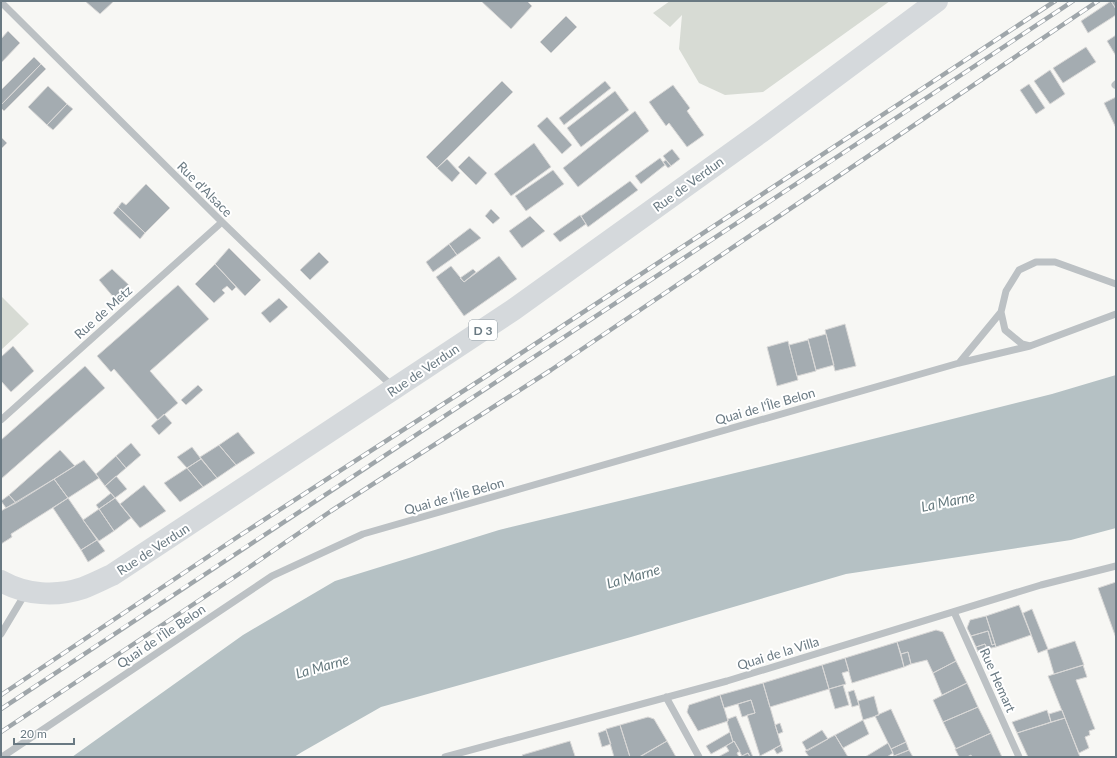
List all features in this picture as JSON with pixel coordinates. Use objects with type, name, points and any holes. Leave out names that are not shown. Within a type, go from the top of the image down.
[{"type":"main road","name":"Rue de Verdun","points":[[1,581],[26,592],[64,592],[83,588],[112,575],[519,306],[761,132],[937,1]]},
{"type":"street","name":"Rue d'Alsace","points":[[1,2],[222,222],[395,389]]},
{"type":"street","name":"Rue de Metz","points":[[1,420],[222,222]]},
{"type":"street","points":[[1030,346],[1022,344],[1005,330],[1001,312],[1006,291],[1019,270],[1036,262],[1055,262],[1116,284]]},
{"type":"street","points":[[959,363],[1001,312]]},
{"type":"street","name":"Quai de l'Île Belon","points":[[2,757],[272,576],[363,534],[959,363],[1030,346],[1116,314]]},
{"type":"street","name":"Quai de la Villa","points":[[445,757],[726,681],[1041,585],[1116,566]]},
{"type":"street","points":[[1,634],[26,592]]},
{"type":"street","name":"Rue Hemart","points":[[954,612],[1020,757]]},
{"type":"street","points":[[666,697],[699,757]]},
{"type":"shaded area","points":[[670,1],[890,1],[763,92],[725,95],[699,83],[679,49],[682,15],[670,27],[653,13]]},
{"type":"shaded area","points":[[1,296],[29,324],[1,350]]},
{"type":"water","name":"La Marne","points":[[1116,375],[1116,528],[1071,540],[846,574],[631,637],[381,707],[294,757],[72,757],[243,635],[335,581],[499,530],[801,457],[1052,394]]},
{"type":"building","points":[[85,1],[114,1],[100,14]]},
{"type":"building","points":[[481,1],[527,1],[532,6],[511,29]]},
{"type":"building","points":[[1111,1],[1116,9],[1116,15],[1088,33],[1081,21]]},
{"type":"building","points":[[1111,1],[1116,1],[1116,9]]},
{"type":"building","points":[[566,16],[577,27],[551,53],[540,42]]},
{"type":"building","points":[[8,31],[20,43],[1,63],[1,39]]},
{"type":"building","points":[[1116,35],[1116,56],[1107,41]]},
{"type":"building","points":[[1086,47],[1096,62],[1063,83],[1053,68]]},
{"type":"building","points":[[34,57],[41,64],[1,105],[1,90]]},
{"type":"building","points":[[41,64],[46,69],[4,111],[1,108],[1,105]]},
{"type":"building","points":[[1050,70],[1065,94],[1050,104],[1034,81]]},
{"type":"building","points":[[502,81],[513,92],[437,168],[426,157]]},
{"type":"building","points":[[605,81],[611,88],[564,125],[559,118]]},
{"type":"building","points":[[1029,84],[1045,108],[1036,114],[1020,90]]},
{"type":"building","points":[[673,85],[690,108],[687,111],[704,135],[687,147],[669,123],[666,126],[649,102]]},
{"type":"building","points":[[48,86],[67,104],[47,125],[28,107]]},
{"type":"building","points":[[615,91],[629,110],[581,147],[567,128]]},
{"type":"building","points":[[1116,97],[1116,128],[1104,103]]},
{"type":"building","points":[[67,104],[73,109],[53,130],[47,125]]},
{"type":"building","points":[[635,111],[649,131],[578,187],[563,168]]},
{"type":"building","points":[[547,117],[572,145],[562,154],[537,126]]},
{"type":"building","points":[[1,137],[7,143],[1,149]]},
{"type":"building","points":[[534,143],[551,167],[511,196],[494,174]]},
{"type":"building","points":[[672,149],[680,159],[671,166],[663,156]]},
{"type":"building","points":[[469,156],[487,173],[476,185],[458,167]]},
{"type":"building","points":[[660,158],[665,165],[641,184],[635,176]]},
{"type":"building","points":[[447,159],[460,173],[452,182],[437,168]]},
{"type":"building","points":[[666,160],[671,166],[668,168],[663,162]]},
{"type":"building","points":[[553,170],[564,184],[526,211],[515,196]]},
{"type":"building","points":[[630,181],[638,190],[588,227],[581,216]]},
{"type":"building","points":[[146,184],[170,208],[145,233],[118,207],[122,202],[126,205]]},
{"type":"building","points":[[118,207],[145,233],[140,239],[113,213]]},
{"type":"building","points":[[491,209],[500,218],[493,224],[485,216]]},
{"type":"building","points":[[580,215],[586,224],[560,242],[553,234]]},
{"type":"building","points":[[530,216],[545,231],[522,248],[509,231]]},
{"type":"building","points":[[470,228],[481,238],[457,255],[449,244]]},
{"type":"building","points":[[449,244],[457,255],[433,272],[426,262]]},
{"type":"building","points":[[229,248],[261,280],[245,296],[215,264]]},
{"type":"building","points":[[319,252],[329,262],[310,280],[300,270]]},
{"type":"building","points":[[499,256],[517,279],[464,316],[436,277],[451,266],[464,282]]},
{"type":"building","points":[[215,264],[236,287],[232,291],[227,286],[222,290],[225,293],[214,303],[195,284]]},
{"type":"building","points":[[112,269],[130,286],[115,299],[99,280]]},
{"type":"building","points":[[473,269],[476,272],[464,282],[460,278]]},
{"type":"building","points":[[178,285],[209,319],[150,371],[178,403],[158,420],[114,369],[111,372],[97,356]]},
{"type":"building","points":[[279,298],[288,307],[270,323],[261,313]]},
{"type":"building","points":[[845,324],[856,366],[835,371],[825,330]]},
{"type":"building","points":[[826,334],[834,365],[816,370],[808,339]]},
{"type":"building","points":[[808,340],[816,371],[797,376],[789,345]]},
{"type":"building","points":[[788,341],[798,380],[777,386],[767,347]]},
{"type":"building","points":[[13,346],[34,371],[11,392],[1,381],[1,357]]},
{"type":"building","points":[[85,366],[105,388],[1,479],[1,440]]},
{"type":"building","points":[[198,385],[203,390],[186,405],[181,400]]},
{"type":"building","points":[[164,414],[172,423],[159,435],[151,426]]},
{"type":"building","points":[[238,432],[255,453],[236,465],[219,445]]},
{"type":"building","points":[[131,443],[141,455],[126,468],[116,456]]},
{"type":"building","points":[[219,445],[236,465],[217,478],[200,457]]},
{"type":"building","points":[[192,447],[201,459],[187,468],[177,457]]},
{"type":"building","points":[[60,450],[75,466],[16,503],[9,495]]},
{"type":"building","points":[[116,456],[126,468],[105,486],[96,474]]},
{"type":"building","points":[[201,459],[217,478],[203,487],[187,468]]},
{"type":"building","points":[[84,460],[99,478],[68,498],[54,479]]},
{"type":"building","points":[[187,468],[203,487],[180,502],[164,483]]},
{"type":"building","points":[[116,476],[127,489],[115,498],[105,486]]},
{"type":"building","points":[[54,479],[68,498],[11,534],[12,537],[1,544],[1,511]]},
{"type":"building","points":[[144,485],[166,511],[140,528],[120,504]]},
{"type":"building","points":[[111,493],[115,498],[99,509],[96,505]]},
{"type":"building","points":[[9,495],[16,503],[6,508],[1,501]]},
{"type":"building","points":[[68,498],[97,540],[81,550],[53,508]]},
{"type":"building","points":[[115,498],[131,518],[114,531],[99,509]]},
{"type":"building","points":[[99,509],[114,531],[99,541],[83,520]]},
{"type":"building","points":[[97,540],[105,551],[88,562],[81,550]]},
{"type":"building","points":[[1116,582],[1116,638],[1098,588]]},
{"type":"building","points":[[1019,605],[1031,635],[996,647],[986,616]]},
{"type":"building","points":[[1032,609],[1048,649],[1038,653],[1023,613]]},
{"type":"building","points":[[986,616],[995,644],[992,645],[988,631],[971,636],[967,628],[970,620]]},
{"type":"building","points":[[936,630],[943,632],[956,661],[933,673],[927,660],[911,664],[908,652],[901,654],[897,642]]},
{"type":"building","points":[[988,631],[992,645],[995,644],[996,647],[987,649],[985,644],[976,647],[971,636]]},
{"type":"building","points":[[1075,641],[1084,665],[1054,674],[1047,650]]},
{"type":"building","points":[[897,642],[904,667],[852,683],[845,658]]},
{"type":"building","points":[[985,644],[987,649],[978,652],[976,647]]},
{"type":"building","points":[[908,652],[911,664],[904,667],[901,654]]},
{"type":"building","points":[[845,658],[849,671],[842,673],[846,684],[829,689],[822,665]]},
{"type":"building","points":[[956,661],[967,683],[942,695],[933,673]]},
{"type":"building","points":[[822,665],[829,689],[770,707],[763,683]]},
{"type":"building","points":[[1083,665],[1087,677],[1076,680],[1095,729],[1089,731],[1090,735],[1085,737],[1089,748],[1079,753],[1048,676]]},
{"type":"building","points":[[763,683],[781,745],[760,756],[747,715],[755,713],[751,700],[724,708],[720,695]]},
{"type":"building","points":[[967,683],[978,707],[943,722],[933,700]]},
{"type":"building","points":[[843,685],[849,705],[835,709],[829,689]]},
{"type":"building","points":[[854,690],[859,705],[852,707],[848,692]]},
{"type":"building","points":[[720,695],[728,721],[698,731],[687,712],[689,705]]},
{"type":"building","points":[[874,696],[879,715],[863,720],[858,701]]},
{"type":"building","points":[[751,700],[755,713],[742,717],[738,704]]},
{"type":"building","points":[[978,707],[991,733],[956,749],[943,722]]},
{"type":"building","points":[[891,709],[906,742],[891,749],[875,716]]},
{"type":"building","points":[[1047,710],[1051,722],[1017,733],[1012,722]]},
{"type":"building","points":[[1062,710],[1065,718],[1051,722],[1049,714]]},
{"type":"building","points":[[736,716],[753,757],[750,757],[748,753],[742,756],[734,741],[733,742],[727,722],[728,719]]},
{"type":"building","points":[[648,717],[654,719],[667,741],[639,757],[630,757],[620,725]]},
{"type":"building","points":[[1065,718],[1080,757],[1028,757],[1017,733]]},
{"type":"building","points":[[863,720],[869,734],[843,748],[835,735]]},
{"type":"building","points":[[780,723],[783,732],[778,734],[775,725]]},
{"type":"building","points":[[620,725],[630,757],[614,757],[606,729]]},
{"type":"building","points":[[606,730],[611,744],[602,747],[598,733]]},
{"type":"building","points":[[822,730],[828,739],[807,751],[802,742]]},
{"type":"building","points":[[730,732],[733,742],[711,754],[706,746]]},
{"type":"building","points":[[991,733],[1002,757],[972,757],[971,755],[967,757],[959,757],[955,749]]},
{"type":"building","points":[[835,735],[848,757],[809,757],[805,751]]},
{"type":"building","points":[[570,741],[575,756],[572,757],[523,757],[522,755]]},
{"type":"building","points":[[667,741],[676,757],[640,757]]},
{"type":"building","points":[[734,741],[740,751],[737,753],[739,757],[718,757],[729,751],[726,746]]},
{"type":"building","points":[[906,742],[909,750],[894,756],[891,749]]},
{"type":"building","points":[[888,743],[893,753],[887,757],[865,757]]},
{"type":"building","points":[[781,745],[783,751],[777,754],[774,749]]},
{"type":"building","points":[[909,750],[913,757],[894,756]]},
{"type":"building","points":[[748,753],[750,757],[742,756]]},
{"type":"railway","points":[[1,695],[239,536],[488,375],[1055,1]]},
{"type":"railway","points":[[1,709],[1073,1]]},
{"type":"railway","points":[[1,732],[331,511],[551,370],[1098,1]]}]
